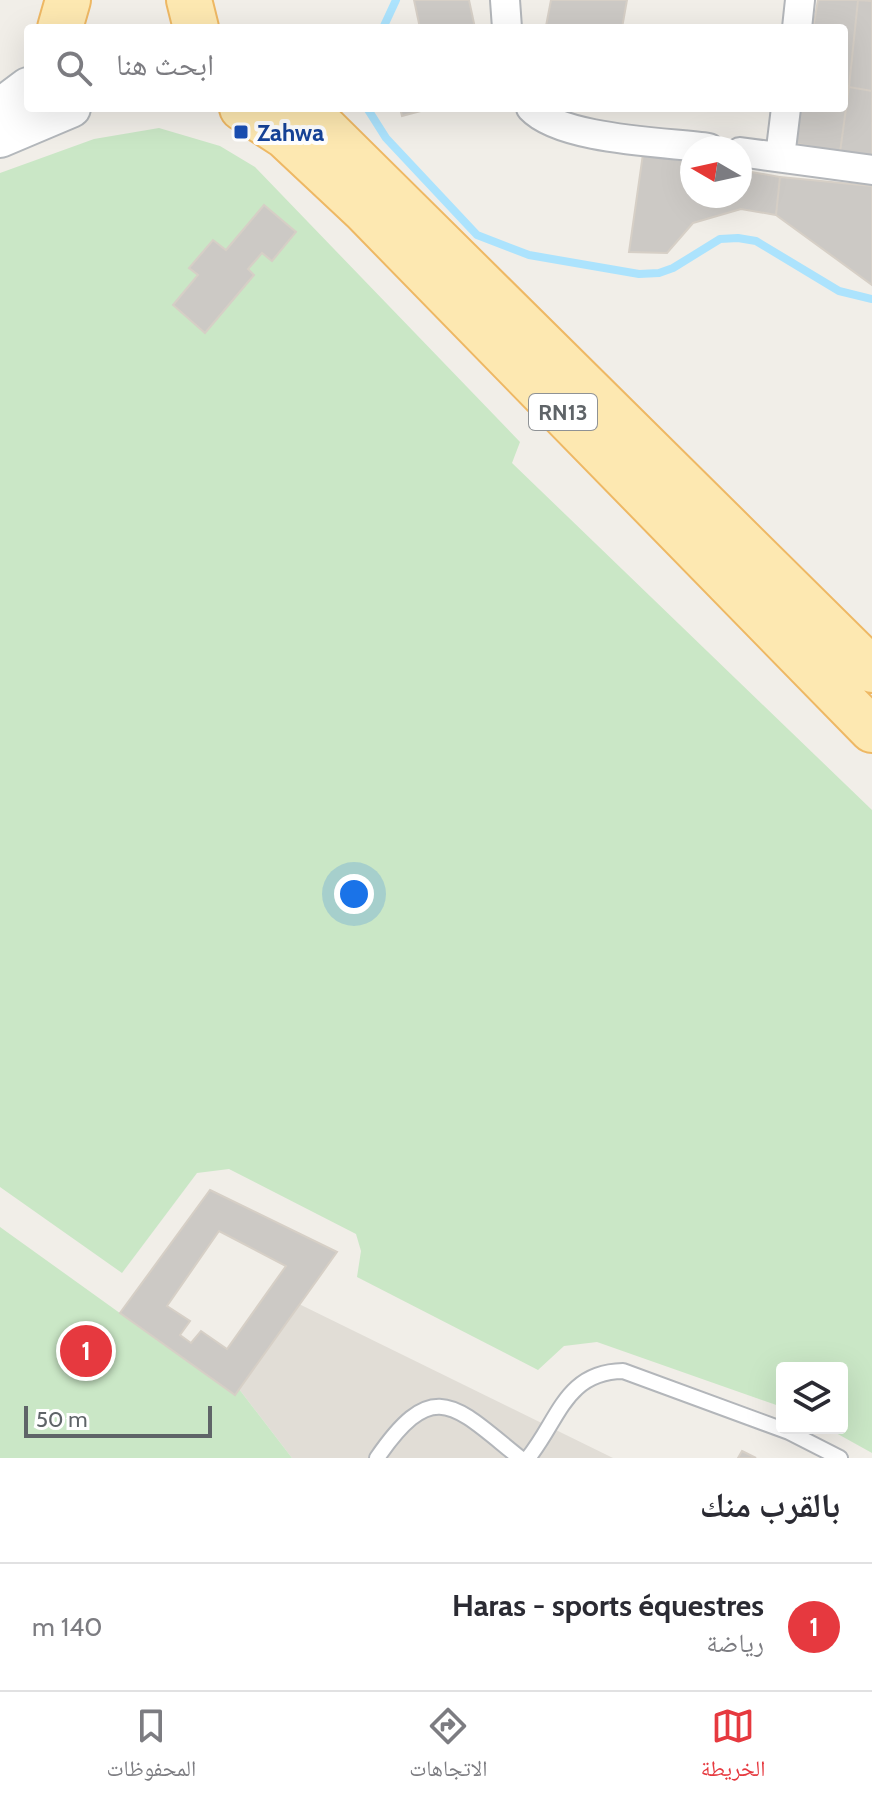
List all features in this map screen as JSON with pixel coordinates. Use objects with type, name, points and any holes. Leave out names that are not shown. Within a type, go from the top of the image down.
[{"type":"main road","points":[[61,24],[68,0]]},
{"type":"main road","points":[[0,108],[24,90]]},
{"type":"main road","points":[[0,138],[62,112]]},
{"type":"main road","name":"RN13","points":[[248,112],[285,136],[364,210],[872,730]]},
{"type":"main road","name":"RN13","points":[[308,112],[872,670]]},
{"type":"street","points":[[505,0],[507,24]]},
{"type":"street","points":[[797,24],[800,0]]},
{"type":"street","points":[[538,112],[560,125],[589,132],[680,144]]},
{"type":"street","points":[[780,157],[786,112]]},
{"type":"street","points":[[752,154],[872,170]]},
{"type":"lane","points":[[528,1458],[575,1387],[603,1371],[623,1371],[776,1427],[840,1458]]},
{"type":"lane","points":[[377,1458],[410,1415],[437,1406],[467,1416],[520,1458]]},
{"type":"shaded area","points":[[299,1304],[613,1458],[292,1458],[239,1389]]},
{"type":"green space","points":[[159,128],[220,146],[255,167],[520,442],[512,463],[872,810],[872,1453],[838,1434],[848,1434],[848,1362],[776,1362],[776,1405],[597,1342],[564,1346],[538,1370],[357,1277],[361,1251],[356,1234],[229,1169],[197,1173],[122,1273],[0,1187],[0,173],[94,139]]},
{"type":"green space","points":[[0,1227],[234,1395],[239,1389],[292,1458],[0,1458]]},
{"type":"building","points":[[414,0],[469,0],[474,24],[419,24]]},
{"type":"building","points":[[551,0],[627,0],[623,24],[546,24]]},
{"type":"building","points":[[818,0],[858,0],[849,87],[848,24],[814,24]]},
{"type":"building","points":[[858,0],[872,1],[872,91],[849,87]]},
{"type":"building","points":[[849,87],[872,91],[872,157],[840,152],[846,112],[848,112]]},
{"type":"building","points":[[798,112],[846,112],[840,152],[793,143]]},
{"type":"building","points":[[643,154],[680,160],[680,208],[752,208],[752,172],[780,177],[776,215],[741,209],[693,223],[667,253],[629,252]]},
{"type":"building","points":[[780,177],[872,186],[872,285],[776,215]]},
{"type":"building","points":[[264,205],[296,232],[272,261],[262,253],[248,269],[254,275],[205,333],[173,305],[198,275],[189,268],[213,240],[226,250]]},
{"type":"building","points":[[210,1190],[337,1252],[235,1395],[120,1313]],"holes":[[[219,1231],[286,1266],[227,1349],[201,1331],[191,1343],[180,1335],[190,1321],[167,1306]]]},
{"type":"building","points":[[742,1451],[756,1458],[738,1458]]},
{"type":"waterway","points":[[385,24],[396,0]]},
{"type":"waterway","points":[[370,112],[386,138],[477,235],[529,255],[639,274],[659,273],[673,268],[720,239],[738,238],[756,241],[839,291],[872,299]]},
{"type":"place","name":"Zahwa","points":[[241,132]]},
{"type":"place","name":"Haras - sports équestres","points":[[86,1351]]}]
